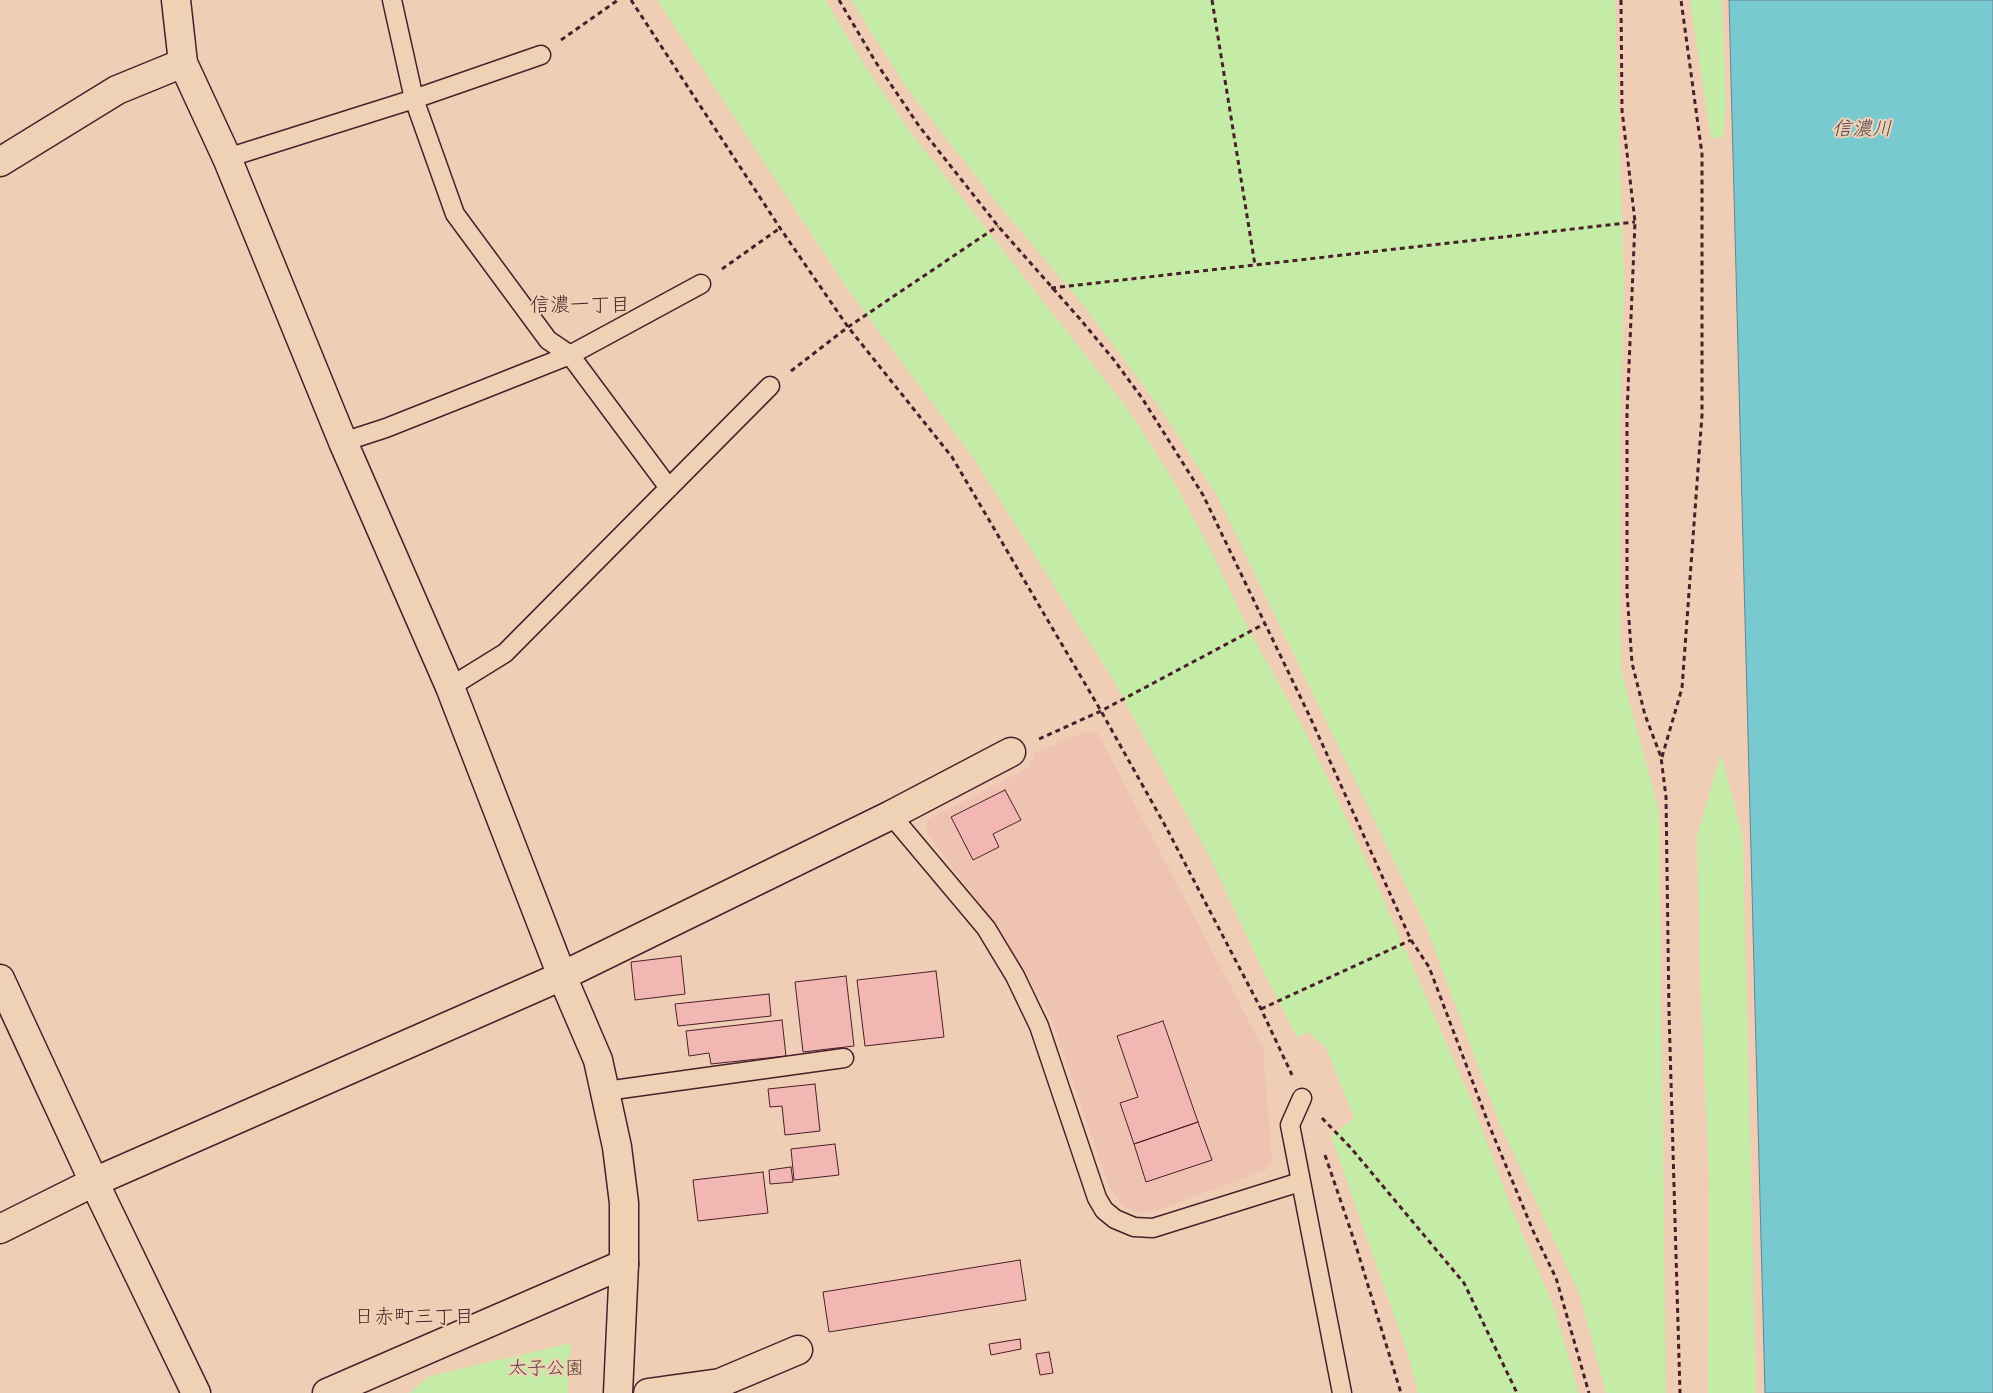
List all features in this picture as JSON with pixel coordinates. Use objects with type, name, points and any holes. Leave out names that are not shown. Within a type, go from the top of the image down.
[{"type":"street","points":[[176,0],[183,63],[227,158],[343,442],[450,687],[562,976],[598,1060],[606,1091],[624,1203],[624,1264],[618,1393]]},
{"type":"street","points":[[0,162],[117,90],[183,63]]},
{"type":"street","points":[[0,1229],[94,1182],[562,976],[891,815],[1011,752]]},
{"type":"street","points":[[0,980],[94,1182],[196,1393]]},
{"type":"street","points":[[327,1393],[624,1264]]},
{"type":"street","points":[[648,1393],[720,1383],[798,1350]]},
{"type":"lane","points":[[392,0],[414,99],[455,214],[548,340],[570,356],[669,488]]},
{"type":"lane","points":[[227,158],[414,99],[541,55]]},
{"type":"lane","points":[[343,442],[386,428],[570,356],[701,284]]},
{"type":"lane","points":[[450,687],[506,652],[770,386]]},
{"type":"lane","points":[[891,815],[986,928],[1015,976],[1039,1026],[1097,1198],[1104,1210],[1115,1219],[1134,1227],[1153,1228],[1300,1182]]},
{"type":"lane","points":[[606,1091],[844,1058]]},
{"type":"lane","points":[[1302,1098],[1290,1125],[1342,1393]]},
{"type":"path","points":[[541,55],[618,0]]},
{"type":"path","points":[[631,0],[780,228],[848,327],[952,457],[1168,829],[1262,1009],[1280,1048]]},
{"type":"path","points":[[839,0],[875,61],[919,126],[998,226],[1114,360],[1142,398],[1203,495],[1266,623],[1411,940],[1429,967],[1489,1125],[1534,1233],[1556,1278],[1589,1393]]},
{"type":"path","points":[[1212,0],[1255,264]]},
{"type":"path","points":[[1621,0],[1622,110],[1635,222],[1627,414],[1627,592],[1632,663],[1644,715],[1661,757],[1666,798],[1668,1012],[1680,1393]]},
{"type":"path","points":[[1661,757],[1682,688],[1702,415],[1702,154],[1681,0]]},
{"type":"path","points":[[1050,288],[1635,222]]},
{"type":"path","points":[[770,386],[848,327],[998,226]]},
{"type":"path","points":[[701,284],[780,228]]},
{"type":"path","points":[[1011,752],[1101,711],[1266,623]]},
{"type":"path","points":[[1262,1009],[1411,940]]},
{"type":"path","points":[[1302,1098],[1351,1148],[1464,1282],[1518,1393]]},
{"type":"path","points":[[1355,1243],[1401,1393]]},
{"type":"shaded area","points":[[1086,732],[1097,732],[1263,1048],[1272,1158],[1266,1170],[1152,1212],[1137,1213],[1123,1206],[1109,1186],[1050,1015],[1001,933],[926,831],[928,819],[1029,768],[1034,753]]},
{"type":"green space","points":[[657,0],[825,0],[869,72],[911,133],[1130,412],[1170,475],[1209,546],[1249,630],[1305,731],[1365,858],[1470,1097],[1511,1207],[1555,1310],[1579,1393],[1418,1393],[1409,1358],[1331,1136],[1354,1118],[1326,1048],[1308,1032],[1297,1037],[1269,983],[1208,854],[1112,678],[974,459],[851,294]]},
{"type":"green space","points":[[851,0],[1615,0],[1624,284],[1620,448],[1621,670],[1659,811],[1666,1393],[1606,1393],[1580,1296],[1499,1122],[1427,929],[1216,494],[1158,405],[1084,306],[997,203],[909,91]]},
{"type":"green space","points":[[1690,0],[1722,0],[1726,105],[1723,137],[1711,139]]},
{"type":"green space","points":[[1721,753],[1743,838],[1756,1393],[1708,1393],[1709,1176],[1700,975],[1697,836]]},
{"type":"green space","name":"太子公園","points":[[571,1343],[568,1393],[409,1393],[430,1376]]},
{"type":"water","name":"信濃川","points":[[1729,0],[1993,0],[1993,1393],[1765,1393]]},
{"type":"building","points":[[1005,790],[1021,820],[993,834],[999,847],[973,860],[951,817]]},
{"type":"building","points":[[681,956],[685,994],[635,1000],[631,962]]},
{"type":"building","points":[[936,971],[944,1037],[865,1046],[857,980]]},
{"type":"building","points":[[846,976],[854,1046],[803,1052],[795,982]]},
{"type":"building","points":[[769,994],[771,1016],[678,1026],[675,1004]]},
{"type":"building","points":[[782,1020],[786,1056],[711,1064],[709,1053],[689,1056],[686,1031]]},
{"type":"building","points":[[1163,1021],[1198,1122],[1134,1144],[1120,1103],[1138,1097],[1117,1036]]},
{"type":"building","points":[[815,1084],[820,1131],[785,1135],[782,1106],[770,1107],[768,1089]]},
{"type":"building","points":[[1198,1122],[1212,1160],[1146,1182],[1134,1144]]},
{"type":"building","points":[[835,1144],[839,1175],[794,1180],[791,1149]]},
{"type":"building","points":[[791,1167],[793,1182],[770,1184],[769,1170]]},
{"type":"building","points":[[763,1172],[768,1213],[698,1221],[693,1180]]},
{"type":"building","points":[[1020,1260],[1026,1300],[829,1332],[823,1292]]},
{"type":"building","points":[[1020,1339],[1021,1349],[991,1355],[989,1344]]},
{"type":"building","points":[[1049,1352],[1053,1373],[1040,1375],[1036,1354]]},
{"type":"district","name":"信濃一丁目","points":[[580,308]]},
{"type":"district","name":"日赤町三丁目","points":[[414,1320]]}]
